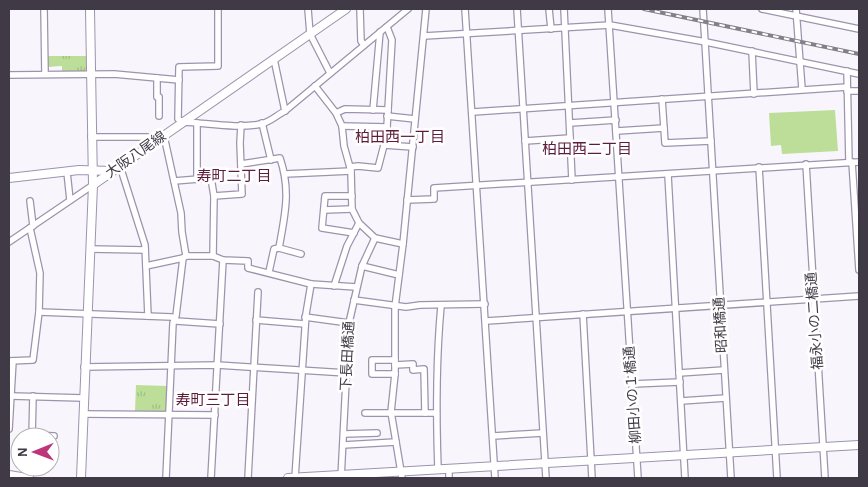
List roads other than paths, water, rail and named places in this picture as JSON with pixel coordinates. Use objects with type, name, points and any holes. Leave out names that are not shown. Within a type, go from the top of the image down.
[{"type":"street","points":[[44,9],[45,74]]},
{"type":"street","points":[[9,242],[92,185],[90,9]]},
{"type":"street","points":[[218,9],[218,66],[179,67],[178,119],[183,122],[241,125],[262,124],[285,110],[408,9]]},
{"type":"street","points":[[308,9],[310,34],[330,73]]},
{"type":"street","name":"大阪八尾線","points":[[81,478],[92,185],[346,9]]},
{"type":"street","points":[[360,9],[362,16],[361,41],[364,45]]},
{"type":"street","points":[[401,474],[391,412],[395,374],[395,307],[426,9]]},
{"type":"street","points":[[465,9],[495,478]]},
{"type":"street","points":[[517,9],[546,478]]},
{"type":"street","points":[[549,9],[550,29]]},
{"type":"street","points":[[564,9],[572,180]]},
{"type":"street","name":"柳田小の１橋通","points":[[608,9],[638,478]]},
{"type":"street","name":"昭和橋通","points":[[703,9],[731,478]]},
{"type":"street","points":[[762,9],[859,30]]},
{"type":"street","points":[[796,9],[802,89]]},
{"type":"street","points":[[424,36],[610,25],[752,51],[859,74]]},
{"type":"street","points":[[285,174],[351,169],[358,166],[378,168],[384,145],[386,145],[392,40],[386,27]]},
{"type":"street","points":[[372,110],[380,32]]},
{"type":"street","points":[[752,51],[754,94]]},
{"type":"street","points":[[274,59],[285,110]]},
{"type":"street","points":[[847,71],[854,162],[859,270]]},
{"type":"street","points":[[9,75],[90,74],[179,80]]},
{"type":"street","points":[[157,78],[159,116]]},
{"type":"street","points":[[315,86],[336,113],[342,126],[344,146],[351,169],[352,209],[359,223],[375,238],[403,244]]},
{"type":"street","points":[[472,112],[615,101],[798,92],[802,89],[859,90]]},
{"type":"street","points":[[662,99],[665,143],[711,141]]},
{"type":"street","points":[[336,113],[345,109],[372,110],[415,119]]},
{"type":"street","points":[[570,123],[616,120]]},
{"type":"street","points":[[197,123],[197,179]]},
{"type":"street","points":[[262,124],[271,160]]},
{"type":"street","points":[[214,196],[242,194],[241,125]]},
{"type":"street","points":[[342,126],[387,127]]},
{"type":"street","points":[[617,131],[664,128]]},
{"type":"street","points":[[164,136],[181,213],[185,257],[174,319],[166,478]]},
{"type":"street","points":[[91,137],[149,137],[154,143]]},
{"type":"street","points":[[525,141],[570,138]]},
{"type":"street","points":[[386,145],[413,147]]},
{"type":"street","points":[[241,164],[280,158],[285,174],[287,196],[279,248]]},
{"type":"street","points":[[407,200],[434,199],[434,188],[854,162]]},
{"type":"street","name":"福永小の二橋通","points":[[806,164],[825,478]]},
{"type":"street","points":[[760,167],[777,478]]},
{"type":"street","points":[[9,178],[117,168],[145,245],[148,316]]},
{"type":"street","points":[[67,172],[70,200]]},
{"type":"street","points":[[668,174],[685,478]]},
{"type":"street","points":[[174,181],[211,178],[214,196],[213,256]]},
{"type":"street","points":[[352,196],[325,196],[322,228],[354,233]]},
{"type":"street","points":[[9,429],[11,361],[33,360],[40,312],[40,273],[31,227],[30,201]]},
{"type":"street","points":[[324,210],[352,209]]},
{"type":"street","points":[[334,286],[341,264],[359,223]]},
{"type":"street","name":"下長田橋通","points":[[341,476],[348,323],[362,266],[375,238]]},
{"type":"street","points":[[269,272],[274,249],[279,248],[301,254]]},
{"type":"street","points":[[90,250],[145,250]]},
{"type":"street","points":[[146,266],[185,257],[213,256],[223,260],[248,261],[248,268],[311,284],[356,287]]},
{"type":"street","points":[[211,478],[223,260]]},
{"type":"street","points":[[362,266],[399,276]]},
{"type":"street","points":[[295,478],[305,321],[311,284]]},
{"type":"street","points":[[248,478],[258,292]]},
{"type":"street","points":[[486,321],[859,296]]},
{"type":"street","points":[[354,300],[395,307],[485,304]]},
{"type":"street","points":[[438,469],[436,413],[440,306]]},
{"type":"street","points":[[40,312],[172,317],[176,321],[220,324]]},
{"type":"street","points":[[583,314],[592,478]]},
{"type":"street","points":[[256,320],[348,323]]},
{"type":"street","points":[[395,374],[372,374],[372,360],[413,364],[413,370],[424,369],[424,413]]},
{"type":"street","points":[[84,367],[217,365],[347,373]]},
{"type":"street","points":[[679,373],[724,370]]},
{"type":"street","points":[[632,384],[680,382]]},
{"type":"street","points":[[11,396],[83,398]]},
{"type":"street","points":[[32,427],[33,396]]},
{"type":"street","points":[[681,401],[726,398]]},
{"type":"street","points":[[365,413],[436,413]]},
{"type":"street","points":[[83,414],[214,415]]},
{"type":"street","points":[[344,434],[377,433]]},
{"type":"street","points":[[492,436],[543,433]]},
{"type":"street","points":[[343,445],[396,442]]},
{"type":"street","points":[[288,478],[401,474],[449,468],[591,462],[859,446]]},
{"type":"street","points":[[449,468],[449,478]]},
{"type":"street","points":[[9,476],[29,478]]},
{"type":"railway","points":[[644,9],[859,54]]},
{"type":"district","name":"柏田西一丁目","points":[[400,137]]},
{"type":"district","name":"柏田西二丁目","points":[[587,149]]},
{"type":"district","name":"寿町二丁目","points":[[234,176]]},
{"type":"district","name":"寿町三丁目","points":[[213,400]]}]
